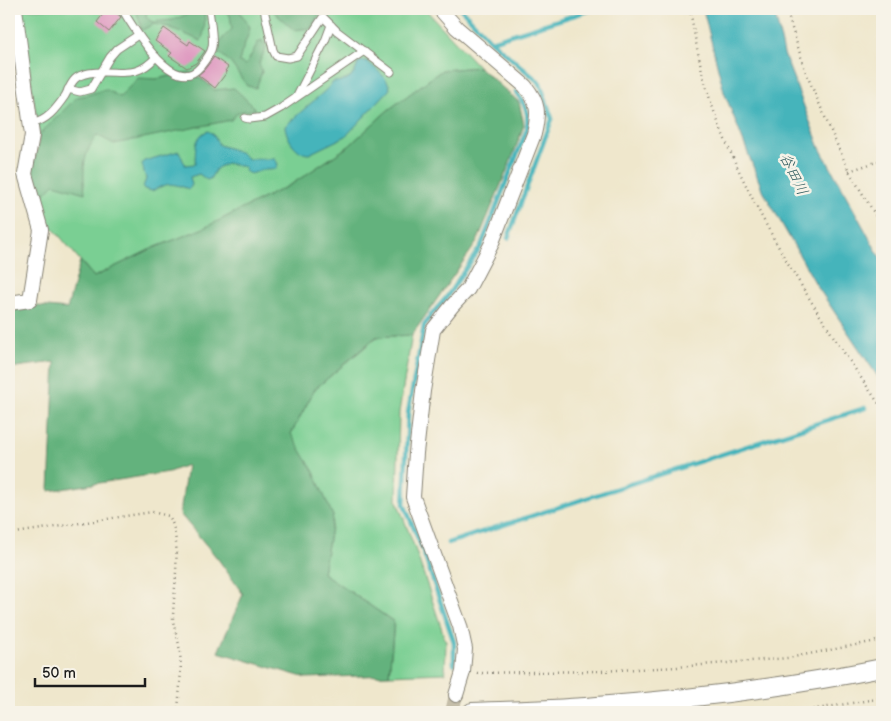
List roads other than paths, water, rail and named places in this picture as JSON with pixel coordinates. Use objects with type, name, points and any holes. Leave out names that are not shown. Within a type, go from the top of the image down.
[{"type":"street","points":[[9,303],[30,300],[41,230],[24,174],[32,136],[15,9]]},
{"type":"street","points":[[440,9],[456,28],[525,86],[538,108],[534,134],[491,245],[468,289],[433,330],[423,391],[413,497],[460,626],[465,649],[463,672],[456,695]]},
{"type":"street","points":[[472,712],[596,706],[677,698],[778,687],[882,668]]},
{"type":"lane","points":[[122,9],[138,35],[156,56],[169,69],[185,75],[194,73],[209,55],[212,46],[209,9]]},
{"type":"lane","points":[[264,9],[276,56],[288,58],[297,56],[323,17],[391,72]]},
{"type":"lane","points":[[296,97],[325,41],[331,24]]},
{"type":"lane","points":[[68,89],[80,92],[91,90],[110,57],[117,49],[138,35]]},
{"type":"lane","points":[[244,118],[250,120],[264,117],[281,108],[364,50]]},
{"type":"lane","points":[[31,124],[40,122],[48,117],[75,79],[85,74],[102,71],[131,73],[143,68],[156,56]]},
{"type":"water","name":"谷田川","points":[[703,9],[774,9],[784,54],[820,148],[882,261],[882,383],[817,286],[762,189],[724,92]]},
{"type":"water","points":[[367,61],[381,74],[387,81],[390,89],[346,136],[309,154],[300,151],[287,135],[285,126],[333,82],[349,78],[355,72],[358,63]]},
{"type":"water","points":[[208,131],[213,134],[219,145],[240,152],[248,159],[275,159],[278,164],[276,169],[263,170],[251,174],[244,170],[245,167],[226,163],[216,169],[210,179],[207,180],[199,174],[190,177],[192,185],[189,189],[170,184],[152,191],[144,189],[146,179],[142,164],[144,161],[179,151],[185,165],[195,164],[198,140],[203,133]]},
{"type":"waterway","points":[[461,9],[491,41],[540,83],[552,119],[508,238]]},
{"type":"waterway","points":[[491,41],[594,9]]},
{"type":"waterway","points":[[454,664],[454,642],[423,551],[404,504],[408,413],[424,326],[446,298],[481,246],[527,129],[528,118],[526,109],[516,92]]},
{"type":"waterway","points":[[448,543],[865,408]]},
{"type":"tunnel","points":[[452,712],[456,695]]}]
